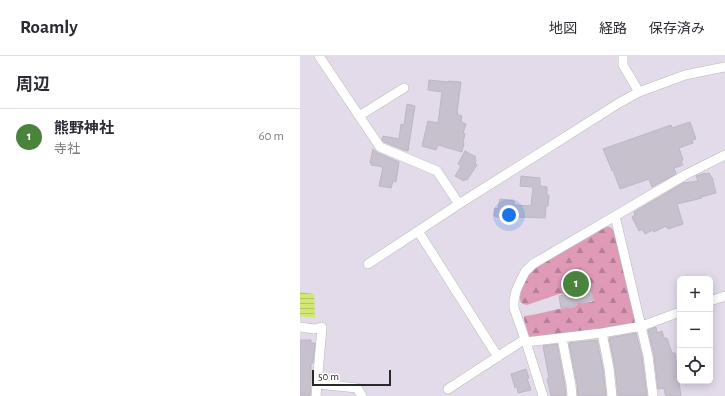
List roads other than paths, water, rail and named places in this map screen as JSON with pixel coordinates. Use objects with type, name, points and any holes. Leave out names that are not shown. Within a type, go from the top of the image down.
[{"type":"street","points":[[319,56],[380,147],[437,171],[459,204]]},
{"type":"street","points":[[623,56],[623,65],[639,92]]},
{"type":"street","points":[[368,264],[459,204],[619,103],[639,92],[685,75],[725,68]]},
{"type":"street","points":[[359,116],[404,88]]},
{"type":"street","points":[[543,396],[514,308],[516,291],[525,272],[533,264],[685,175],[725,155]]},
{"type":"street","points":[[615,216],[642,326],[648,356],[653,396]]},
{"type":"street","points":[[418,231],[498,357]]},
{"type":"street","points":[[713,300],[725,296]]},
{"type":"street","points":[[448,389],[526,341],[602,333],[642,326],[677,313]]},
{"type":"street","points":[[300,327],[322,327],[316,396]]},
{"type":"street","points":[[602,333],[609,368],[612,396]]},
{"type":"street","points":[[562,338],[572,385],[572,396]]},
{"type":"street","points":[[317,384],[357,388],[362,396]]},
{"type":"place","name":"熊野神社","points":[[576,284]]}]
